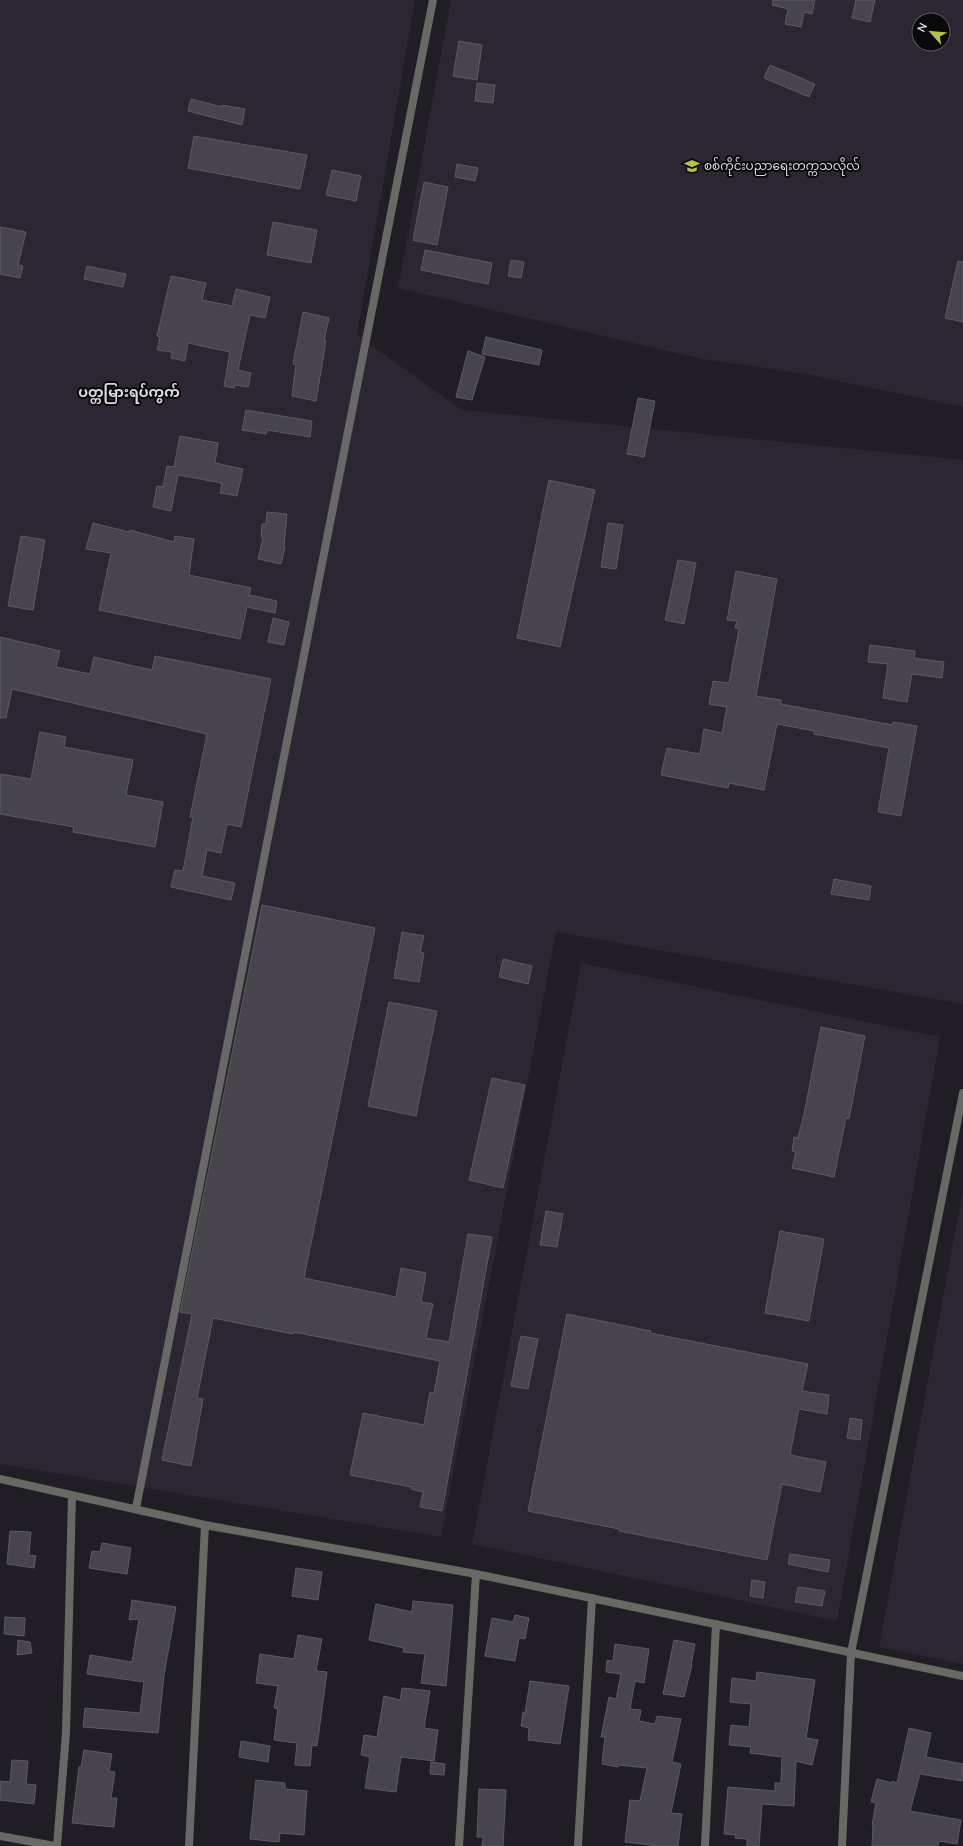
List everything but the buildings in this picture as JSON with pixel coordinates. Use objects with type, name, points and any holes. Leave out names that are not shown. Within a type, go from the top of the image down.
[{"type":"street","points":[[136,1508],[433,0]]},
{"type":"street","points":[[842,1846],[851,1653],[963,1094]]},
{"type":"street","points":[[0,1479],[72,1496],[136,1508],[205,1525],[476,1574],[963,1676]]},
{"type":"street","points":[[0,1836],[56,1846],[66,1733],[72,1496]]},
{"type":"street","points":[[189,1846],[205,1525]]},
{"type":"street","points":[[459,1846],[476,1574]]},
{"type":"street","points":[[578,1846],[592,1598]]},
{"type":"street","points":[[705,1846],[716,1624]]},
{"type":"shaded area","points":[[0,0],[415,0],[357,335],[462,410],[963,460],[963,1004],[556,932],[441,1537],[0,1464]]},
{"type":"shaded area","name":"စစ်ကိုင်းပညာရေးတက္ကသလိုလ်","points":[[451,0],[963,0],[963,407],[805,374],[702,359],[398,288]]},
{"type":"shaded area","points":[[581,963],[940,1037],[837,1621],[472,1544]]},
{"type":"shaded area","points":[[963,1189],[963,1664],[879,1647]]},
{"type":"place","name":"စစ်ကိုင်းပညာရေးတက္ကသလိုလ်","points":[[692,166]]},
{"type":"district","name":"ပတ္တမြားရပ်ကွက်","points":[[129,392]]}]
